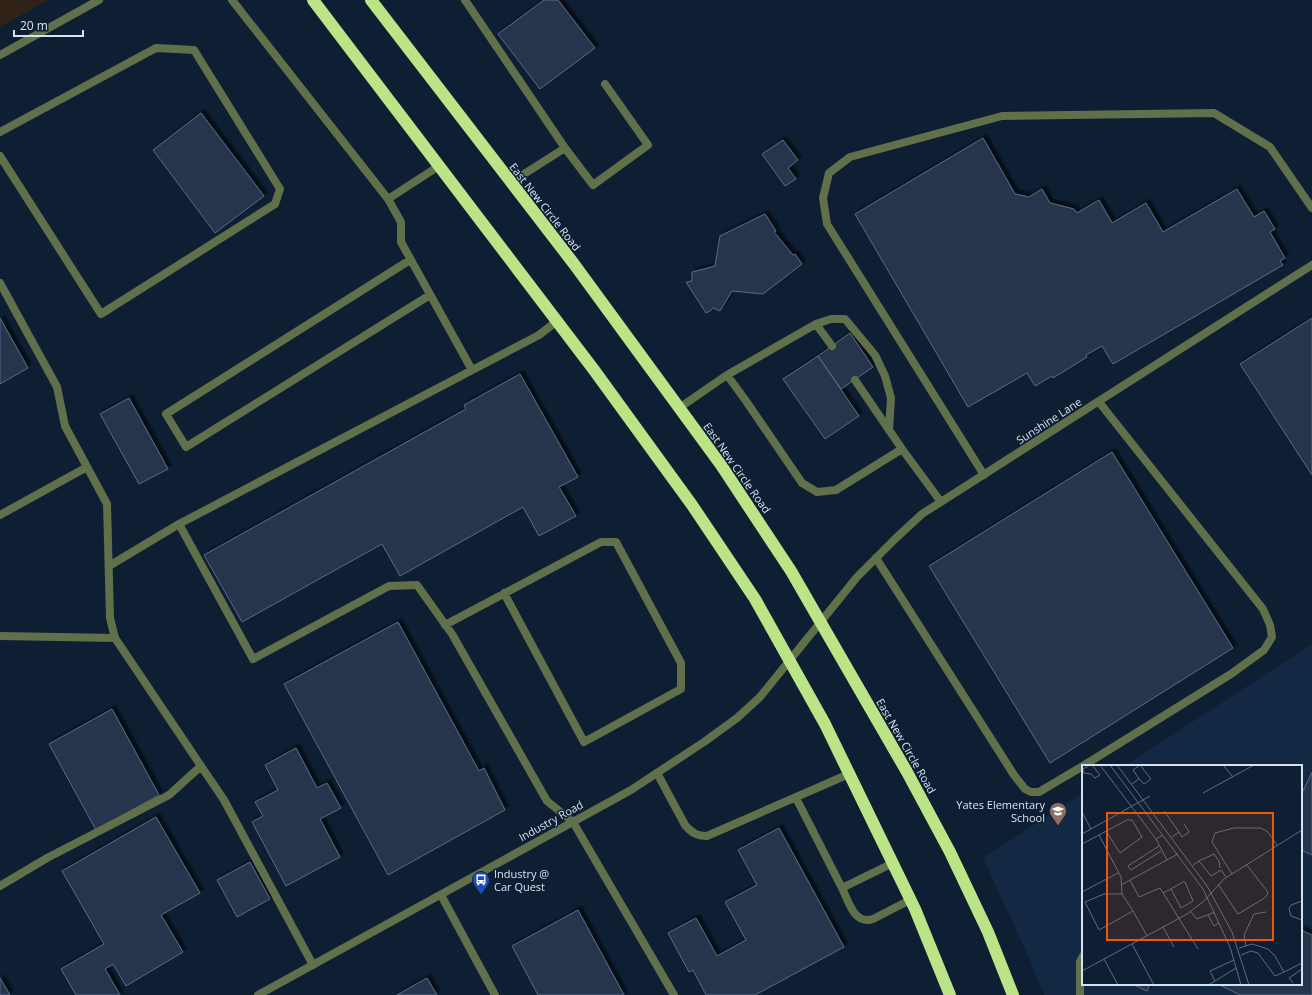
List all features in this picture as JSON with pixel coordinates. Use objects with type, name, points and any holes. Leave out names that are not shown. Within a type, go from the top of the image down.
[{"type":"highway","points":[[313,0],[557,321],[692,505],[755,599],[825,724],[893,863],[950,995]]},
{"type":"highway","name":"East New Circle Road","points":[[371,0],[510,183],[574,264],[721,465],[790,571],[907,772],[950,852],[988,932],[1013,995]]},
{"type":"street","points":[[0,55],[99,0]]},
{"type":"street","points":[[232,0],[388,199],[401,222],[401,242],[472,370]]},
{"type":"street","points":[[465,0],[565,148],[592,185],[648,145],[605,84]]},
{"type":"street","points":[[0,132],[156,48],[194,50],[280,188],[275,204],[102,314],[0,156]]},
{"type":"street","points":[[984,475],[827,224],[823,198],[829,174],[850,157],[1002,116],[1214,113],[1270,147],[1312,208]]},
{"type":"street","points":[[510,183],[565,148]]},
{"type":"street","points":[[388,199],[439,166]]},
{"type":"street","points":[[410,260],[166,414],[186,447],[430,295]]},
{"type":"street","name":"Sunshine Lane","points":[[821,623],[857,577],[922,514],[1312,265]]},
{"type":"street","points":[[0,283],[57,386],[65,426],[107,504],[110,618],[115,638],[224,800],[314,965]]},
{"type":"street","points":[[679,408],[727,375],[816,324],[831,319],[845,320],[875,355],[885,376],[891,398],[889,430]]},
{"type":"street","points":[[109,566],[179,524],[539,335],[557,321]]},
{"type":"street","points":[[816,324],[832,346]]},
{"type":"street","points":[[727,375],[802,483],[817,492],[836,490],[902,448]]},
{"type":"street","points":[[855,380],[941,502]]},
{"type":"street","points":[[1085,765],[1231,674],[1264,650],[1272,637],[1270,625],[1263,609],[1099,402]]},
{"type":"street","points":[[0,515],[87,467]]},
{"type":"street","points":[[179,524],[253,659],[389,586],[417,585],[452,634],[546,801],[573,822],[674,995]]},
{"type":"street","points":[[445,625],[504,593],[601,542],[616,542],[682,663],[681,688],[584,742],[504,593]]},
{"type":"street","points":[[876,558],[1014,775],[1025,789],[1031,792],[1039,792],[1082,767]]},
{"type":"street","name":"Industry Road","points":[[258,995],[631,790],[704,742],[737,718],[760,697],[821,623]]},
{"type":"street","points":[[0,636],[115,638]]},
{"type":"street","points":[[0,886],[47,858],[169,795],[201,766]]},
{"type":"street","points":[[657,773],[685,824],[698,836],[707,836],[849,774]]},
{"type":"street","points":[[796,798],[857,917],[867,921],[910,900]]},
{"type":"street","points":[[842,888],[893,863]]},
{"type":"street","points":[[440,895],[495,995]]},
{"type":"street","points":[[1080,995],[1080,962],[1082,958]]},
{"type":"shaded area","points":[[0,0],[48,0],[0,27]]},
{"type":"shaded area","name":"Yates Elementary School","points":[[1312,644],[1312,995],[1044,995],[1028,956],[983,858],[1082,794],[1082,985],[1302,985],[1302,765],[1127,765]]},
{"type":"building","points":[[544,0],[558,0],[595,48],[540,89],[498,34]]},
{"type":"building","points":[[201,113],[264,196],[215,233],[153,150]]},
{"type":"building","points":[[983,138],[1015,194],[1029,197],[1042,189],[1050,203],[1074,209],[1077,213],[1099,200],[1112,223],[1146,203],[1163,232],[1237,189],[1254,217],[1264,211],[1275,229],[1270,232],[1285,258],[1280,261],[1283,265],[1113,364],[1102,346],[1086,355],[1087,357],[1053,378],[1052,376],[1035,386],[1027,373],[968,407],[855,214]]},
{"type":"building","points":[[783,140],[798,160],[788,168],[796,179],[785,186],[762,154]]},
{"type":"building","points":[[765,214],[776,231],[774,232],[793,255],[795,254],[802,264],[763,294],[732,291],[720,311],[713,308],[706,313],[686,282],[692,281],[692,272],[715,266],[720,236]]},
{"type":"building","points":[[0,318],[28,368],[0,384]]},
{"type":"building","points":[[1312,318],[1312,475],[1240,364]]},
{"type":"building","points":[[850,333],[873,367],[841,389],[818,356]]},
{"type":"building","points":[[818,356],[859,416],[825,439],[783,379]]},
{"type":"building","points":[[520,374],[578,477],[559,487],[576,516],[539,536],[523,507],[400,576],[382,544],[242,622],[204,555],[466,409],[464,405]]},
{"type":"building","points":[[129,398],[168,469],[139,484],[100,414]]},
{"type":"building","points":[[1112,452],[1233,648],[1050,763],[929,566]]},
{"type":"building","points":[[398,622],[479,771],[484,768],[505,810],[388,875],[284,684]]},
{"type":"building","points":[[112,709],[159,795],[96,830],[49,744]]},
{"type":"building","points":[[296,748],[317,788],[327,783],[341,808],[320,819],[340,857],[286,886],[252,822],[263,816],[255,802],[278,790],[265,765]]},
{"type":"building","points":[[1312,772],[1312,855],[1302,850],[1302,793]]},
{"type":"building","points":[[156,817],[200,893],[161,915],[183,952],[126,986],[113,964],[105,969],[120,995],[76,995],[61,969],[104,944],[62,871]]},
{"type":"building","points":[[779,828],[844,947],[755,995],[706,995],[693,970],[689,972],[668,933],[696,918],[717,956],[746,940],[725,902],[757,885],[738,850]]},
{"type":"building","points":[[250,862],[270,899],[237,917],[217,880]]},
{"type":"building","points":[[578,910],[624,995],[538,995],[512,946]]},
{"type":"building","points":[[1302,930],[1312,935],[1312,995],[1240,995],[1220,985],[1302,985]]},
{"type":"building","points":[[0,978],[10,995],[0,995]]},
{"type":"building","points":[[427,978],[437,995],[397,995]]},
{"type":"building","points":[[1134,985],[1150,985],[1147,991]]},
{"type":"place","name":"Yates Elementary School","points":[[1058,826]]},
{"type":"place","name":"Industry @ Car Quest","points":[[481,895]]}]
